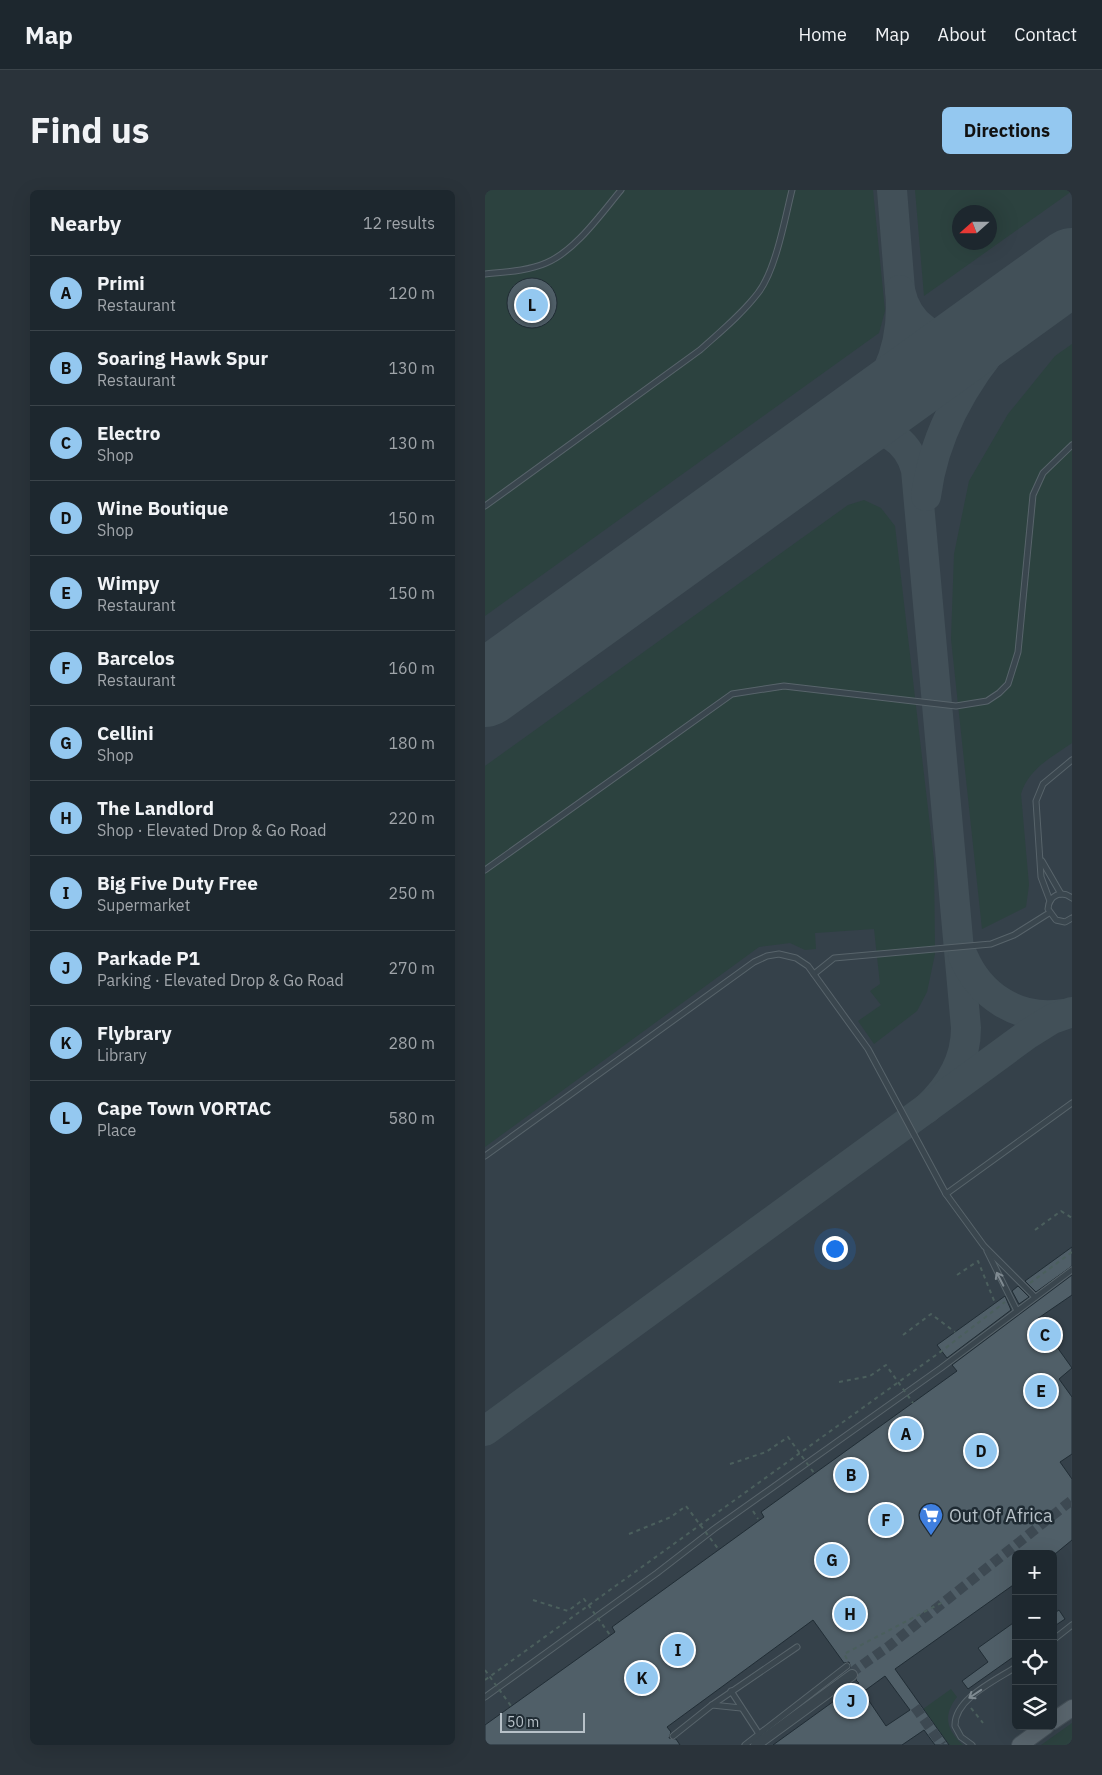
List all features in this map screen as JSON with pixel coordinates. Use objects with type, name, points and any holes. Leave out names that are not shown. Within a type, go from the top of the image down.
[{"type":"main road","points":[[1057,1718],[1072,1708]]},
{"type":"main road","points":[[1020,1745],[1041,1730]]},
{"type":"street","points":[[756,1745],[849,1668]]},
{"type":"lane","points":[[485,274],[545,264],[559,257],[621,190]]},
{"type":"lane","points":[[485,506],[700,350],[733,321],[760,292],[774,259],[792,190]]},
{"type":"lane","points":[[485,870],[732,694],[784,686],[956,706],[987,701],[999,693],[1008,684],[1017,652],[1033,496],[1038,480],[1049,465],[1072,446]]},
{"type":"lane","points":[[814,974],[826,962],[834,958],[996,943],[1037,923],[1049,913],[1050,901],[1041,877],[1036,801],[1039,790],[1050,777],[1072,760]]},
{"type":"lane","points":[[1041,858],[1061,894],[1072,898]]},
{"type":"lane","points":[[1050,901],[1061,894]]},
{"type":"lane","points":[[1049,913],[1060,922],[1072,918]]},
{"type":"lane","points":[[485,1156],[760,959],[774,954],[790,956],[803,962],[814,974],[868,1049],[947,1194],[984,1246],[1017,1311]]},
{"type":"lane","points":[[947,1194],[1072,1102]]},
{"type":"lane","points":[[984,1246],[1035,1297]]},
{"type":"lane","points":[[485,1697],[657,1573],[714,1529],[927,1379],[1072,1270]]},
{"type":"lane","points":[[1057,1637],[1072,1625]]},
{"type":"lane","points":[[673,1736],[731,1691],[797,1647]]},
{"type":"lane","points":[[745,1745],[849,1668]]},
{"type":"lane","points":[[972,1745],[961,1737],[955,1726],[959,1708],[965,1700],[1012,1670]]},
{"type":"lane","points":[[731,1691],[759,1734]]},
{"type":"lane","points":[[712,1705],[741,1708]]},
{"type":"path","points":[[1035,1230],[1061,1211],[1072,1218]]},
{"type":"path","points":[[1025,1287],[1072,1252]]},
{"type":"path","points":[[957,1275],[977,1261],[995,1303]]},
{"type":"path","points":[[485,1680],[943,1350],[1010,1298]]},
{"type":"path","points":[[903,1335],[931,1314],[955,1332]]},
{"type":"path","points":[[839,1382],[870,1376],[886,1365],[913,1403]]},
{"type":"path","points":[[730,1464],[765,1452],[788,1437],[814,1473]]},
{"type":"path","points":[[629,1534],[671,1517],[686,1506],[719,1550]]},
{"type":"path","points":[[533,1600],[568,1610],[584,1599],[610,1635]]},
{"type":"path","points":[[849,1668],[844,1654],[943,1602]]},
{"type":"path","points":[[485,1670],[511,1706]]},
{"type":"shaded area","points":[[485,190],[1072,190],[1072,1745],[485,1745]]},
{"type":"green space","points":[[485,190],[873,190],[885,311],[879,333],[485,616]]},
{"type":"green space","points":[[915,190],[1072,190],[997,244],[997,205],[952,205],[952,250],[989,250],[924,296]]},
{"type":"green space","points":[[1072,344],[1072,743],[1035,770],[1029,777],[1021,794],[1029,885],[1026,907],[982,929],[951,639],[954,554],[969,481],[1008,414],[1055,356]]},
{"type":"green space","points":[[864,500],[881,508],[895,526],[934,860],[935,954],[927,992],[917,1011],[874,1044],[858,1021],[881,1005],[870,991],[880,984],[874,929],[815,933],[816,949],[805,950],[790,943],[759,947],[485,1147],[485,766],[848,505]]},
{"type":"green space","points":[[951,1689],[957,1697],[950,1710],[948,1722],[953,1733],[963,1745],[949,1745],[923,1709]]},
{"type":"green space","points":[[1072,1723],[1072,1744],[1041,1745]]},
{"type":"building","points":[[527,278],[537,278],[550,285],[557,298],[557,308],[550,321],[537,328],[527,328],[518,324],[511,317],[507,308],[507,298],[511,289],[518,282]]},
{"type":"building","points":[[1072,1247],[1072,1266],[1036,1292],[1025,1281]]},
{"type":"building","points":[[1072,1275],[1072,1295],[1037,1319],[1072,1368],[1059,1379],[1072,1397],[1072,1454],[1060,1462],[1072,1479],[1072,1540],[1057,1552],[1057,1550],[1012,1550],[1012,1586],[895,1669],[949,1745],[935,1745],[924,1730],[902,1745],[773,1745],[859,1683],[856,1680],[858,1671],[851,1668],[849,1662],[844,1663],[813,1620],[667,1727],[671,1732],[669,1738],[676,1739],[680,1745],[485,1745],[485,1725],[615,1632],[612,1627],[764,1517],[761,1512],[957,1371],[952,1365]],"holes":[[[885,1676],[910,1710],[886,1726],[863,1692]]]},
{"type":"building","points":[[1018,1286],[1029,1297],[1019,1304],[1012,1291]]},
{"type":"building","points":[[1005,1296],[1011,1310],[947,1358],[937,1345]]},
{"type":"building","points":[[1059,1610],[1065,1619],[1057,1624],[1057,1611]]},
{"type":"building","points":[[1012,1624],[1012,1658],[968,1689],[962,1681],[988,1662],[978,1648]]},
{"type":"taxiway","points":[[892,190],[900,290]]},
{"type":"taxiway","points":[[834,436],[865,407],[878,390],[887,372],[899,333],[901,312],[900,290],[909,313],[925,330],[946,338],[958,338],[971,335],[985,328],[1072,265]]},
{"type":"taxiway","points":[[926,496],[938,445],[959,398],[988,355],[1023,315]]},
{"type":"taxiway","points":[[795,466],[841,436],[853,431],[866,429],[879,430],[897,439],[907,450],[916,470],[966,1028],[963,1051],[955,1073],[935,1101],[926,1109]]},
{"type":"taxiway","points":[[963,956],[979,983],[1003,1003],[1031,1014],[1063,1014]]},
{"type":"taxiway","points":[[485,1431],[1028,1034],[1052,1019],[1072,1012]]},
{"type":"runway","points":[[485,689],[1072,266]]},
{"type":"tunnel","points":[[852,1675],[855,1670],[889,1646],[1072,1500]]},
{"type":"tunnel","points":[[915,1707],[942,1745]]},
{"type":"place","name":"Cape Town VORTAC","points":[[532,305]]},
{"type":"place","name":"Electro","points":[[1045,1335]]},
{"type":"place","name":"Wimpy","points":[[1041,1391]]},
{"type":"place","name":"Primi","points":[[906,1434]]},
{"type":"place","name":"Wine Boutique","points":[[981,1451]]},
{"type":"place","name":"Soaring Hawk Spur","points":[[851,1475]]},
{"type":"place","name":"Barcelos","points":[[886,1520]]},
{"type":"place","name":"Out Of Africa","points":[[931,1536]]},
{"type":"place","name":"Cellini","points":[[832,1560]]},
{"type":"place","name":"The Landlord","points":[[850,1614]]},
{"type":"place","name":"Big Five Duty Free","points":[[678,1650]]},
{"type":"place","name":"Flybrary","points":[[642,1678]]},
{"type":"place","name":"Parkade P1","points":[[851,1701]]}]
